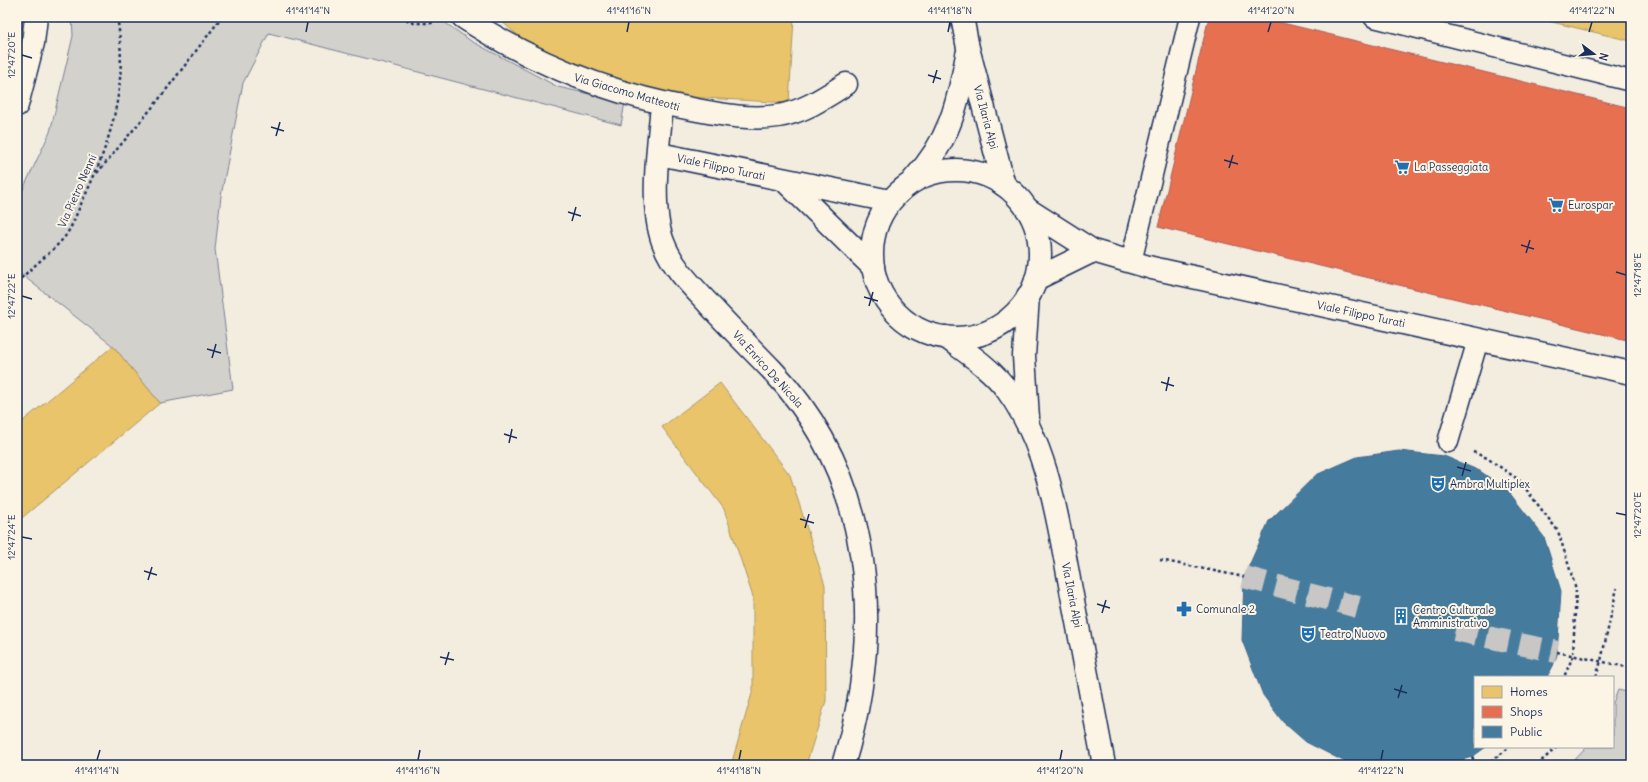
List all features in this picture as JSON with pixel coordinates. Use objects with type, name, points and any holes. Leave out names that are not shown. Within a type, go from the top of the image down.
[{"type":"street","points":[[17,105],[33,42],[36,17]]},
{"type":"street","name":"Via Giacomo Matteotti","points":[[463,17],[543,63],[566,73],[608,88],[662,104],[716,114],[752,118],[795,112],[810,106],[846,84]]},
{"type":"street","name":"Via Ilaria Alpi","points":[[962,17],[968,48],[1004,185]]},
{"type":"street","name":"Via Ilaria Alpi","points":[[912,182],[931,160],[947,132],[960,96],[968,48]]},
{"type":"street","name":"Via Enrico De Nicola","points":[[662,104],[656,186],[657,213],[662,240],[672,262],[701,297],[792,392],[805,410],[825,446],[854,519],[864,565],[866,636],[858,701],[843,765]]},
{"type":"street","name":"Viale Filippo Turati","points":[[659,154],[890,201]]},
{"type":"street","points":[[1027,209],[1017,196],[1004,185],[982,174],[959,170],[934,172],[912,182],[890,201],[878,221],[872,243],[873,267],[881,293],[897,314],[920,330],[946,337],[970,336],[993,329],[1013,315],[1032,287],[1093,251]]},
{"type":"street","points":[[784,180],[873,267]]},
{"type":"street","name":"Via Ilaria Alpi","points":[[1027,209],[1036,231],[1040,255],[1032,287],[1024,356],[1029,428]]},
{"type":"street","name":"Viale Filippo Turati","points":[[1027,209],[1093,251],[1131,262],[1631,373]]},
{"type":"street","name":"Via Ilaria Alpi","points":[[946,337],[982,364],[999,380],[1012,397],[1029,428],[1039,452],[1055,506],[1104,765]]},
{"type":"lane","points":[[1131,262],[1190,17]]},
{"type":"lane","points":[[1374,17],[1631,81]]},
{"type":"lane","points":[[1448,442],[1478,340]]},
{"type":"path","name":"Via Pietro Nenni","points":[[17,283],[64,238],[95,175],[114,123],[120,80],[121,43],[117,17]]},
{"type":"path","points":[[95,175],[156,103],[222,17]]},
{"type":"path","points":[[1448,442],[1487,458],[1519,480],[1558,530],[1576,590],[1573,656],[1564,676]]},
{"type":"path","points":[[1160,560],[1244,577]]},
{"type":"path","points":[[1596,676],[1617,588]]},
{"type":"path","points":[[1557,652],[1631,668]]},
{"type":"path","points":[[1486,765],[1509,748]]},
{"type":"path","points":[[1537,765],[1556,748]]},
{"type":"path","points":[[1472,757],[1477,765]]},
{"type":"shaded area","points":[[72,17],[437,17],[471,41],[558,87],[625,102],[621,125],[269,33],[243,83],[221,196],[215,249],[233,389],[160,403],[113,346],[17,271],[17,202],[50,132],[73,36]]},
{"type":"shaded area","points":[[1618,690],[1631,693],[1631,765],[1570,765],[1586,748],[1614,748],[1614,700]]},
{"type":"building: Homes","points":[[496,17],[794,18],[789,103],[655,95],[531,46]]},
{"type":"building: Homes","points":[[1531,17],[1631,17],[1631,41]]},
{"type":"building: Homes","points":[[113,346],[160,403],[17,522],[17,426]]},
{"type":"building: Homes","points":[[720,383],[790,475],[825,585],[826,701],[806,765],[731,765],[753,690],[753,597],[724,509],[662,427]]},
{"type":"building: Shops","name":"La Passeggiata","points":[[1209,17],[1258,17],[1631,108],[1631,341],[1158,227]]},
{"type":"building: Public","name":"Centro Culturale Amministrativo","points":[[1399,451],[1444,456],[1480,471],[1508,491],[1544,537],[1561,591],[1557,655],[1548,676],[1474,676],[1474,748],[1485,748],[1472,757],[1445,765],[1351,765],[1306,742],[1283,722],[1263,695],[1242,640],[1244,577],[1269,521],[1316,475],[1357,457]]},
{"type":"tunnel","points":[[1244,577],[1358,607]]},
{"type":"tunnel","points":[[1455,630],[1557,652]]},
{"type":"place","name":"La Passeggiata","points":[[1402,167]]},
{"type":"place","name":"Eurospar","points":[[1556,205]]},
{"type":"place","name":"Ambra Multiplex","points":[[1438,484]]},
{"type":"place","name":"Comunale 2","points":[[1184,609]]},
{"type":"place","name":"Centro Culturale Amministrativo","points":[[1401,616]]},
{"type":"place","name":"Teatro Nuovo","points":[[1308,634]]}]
